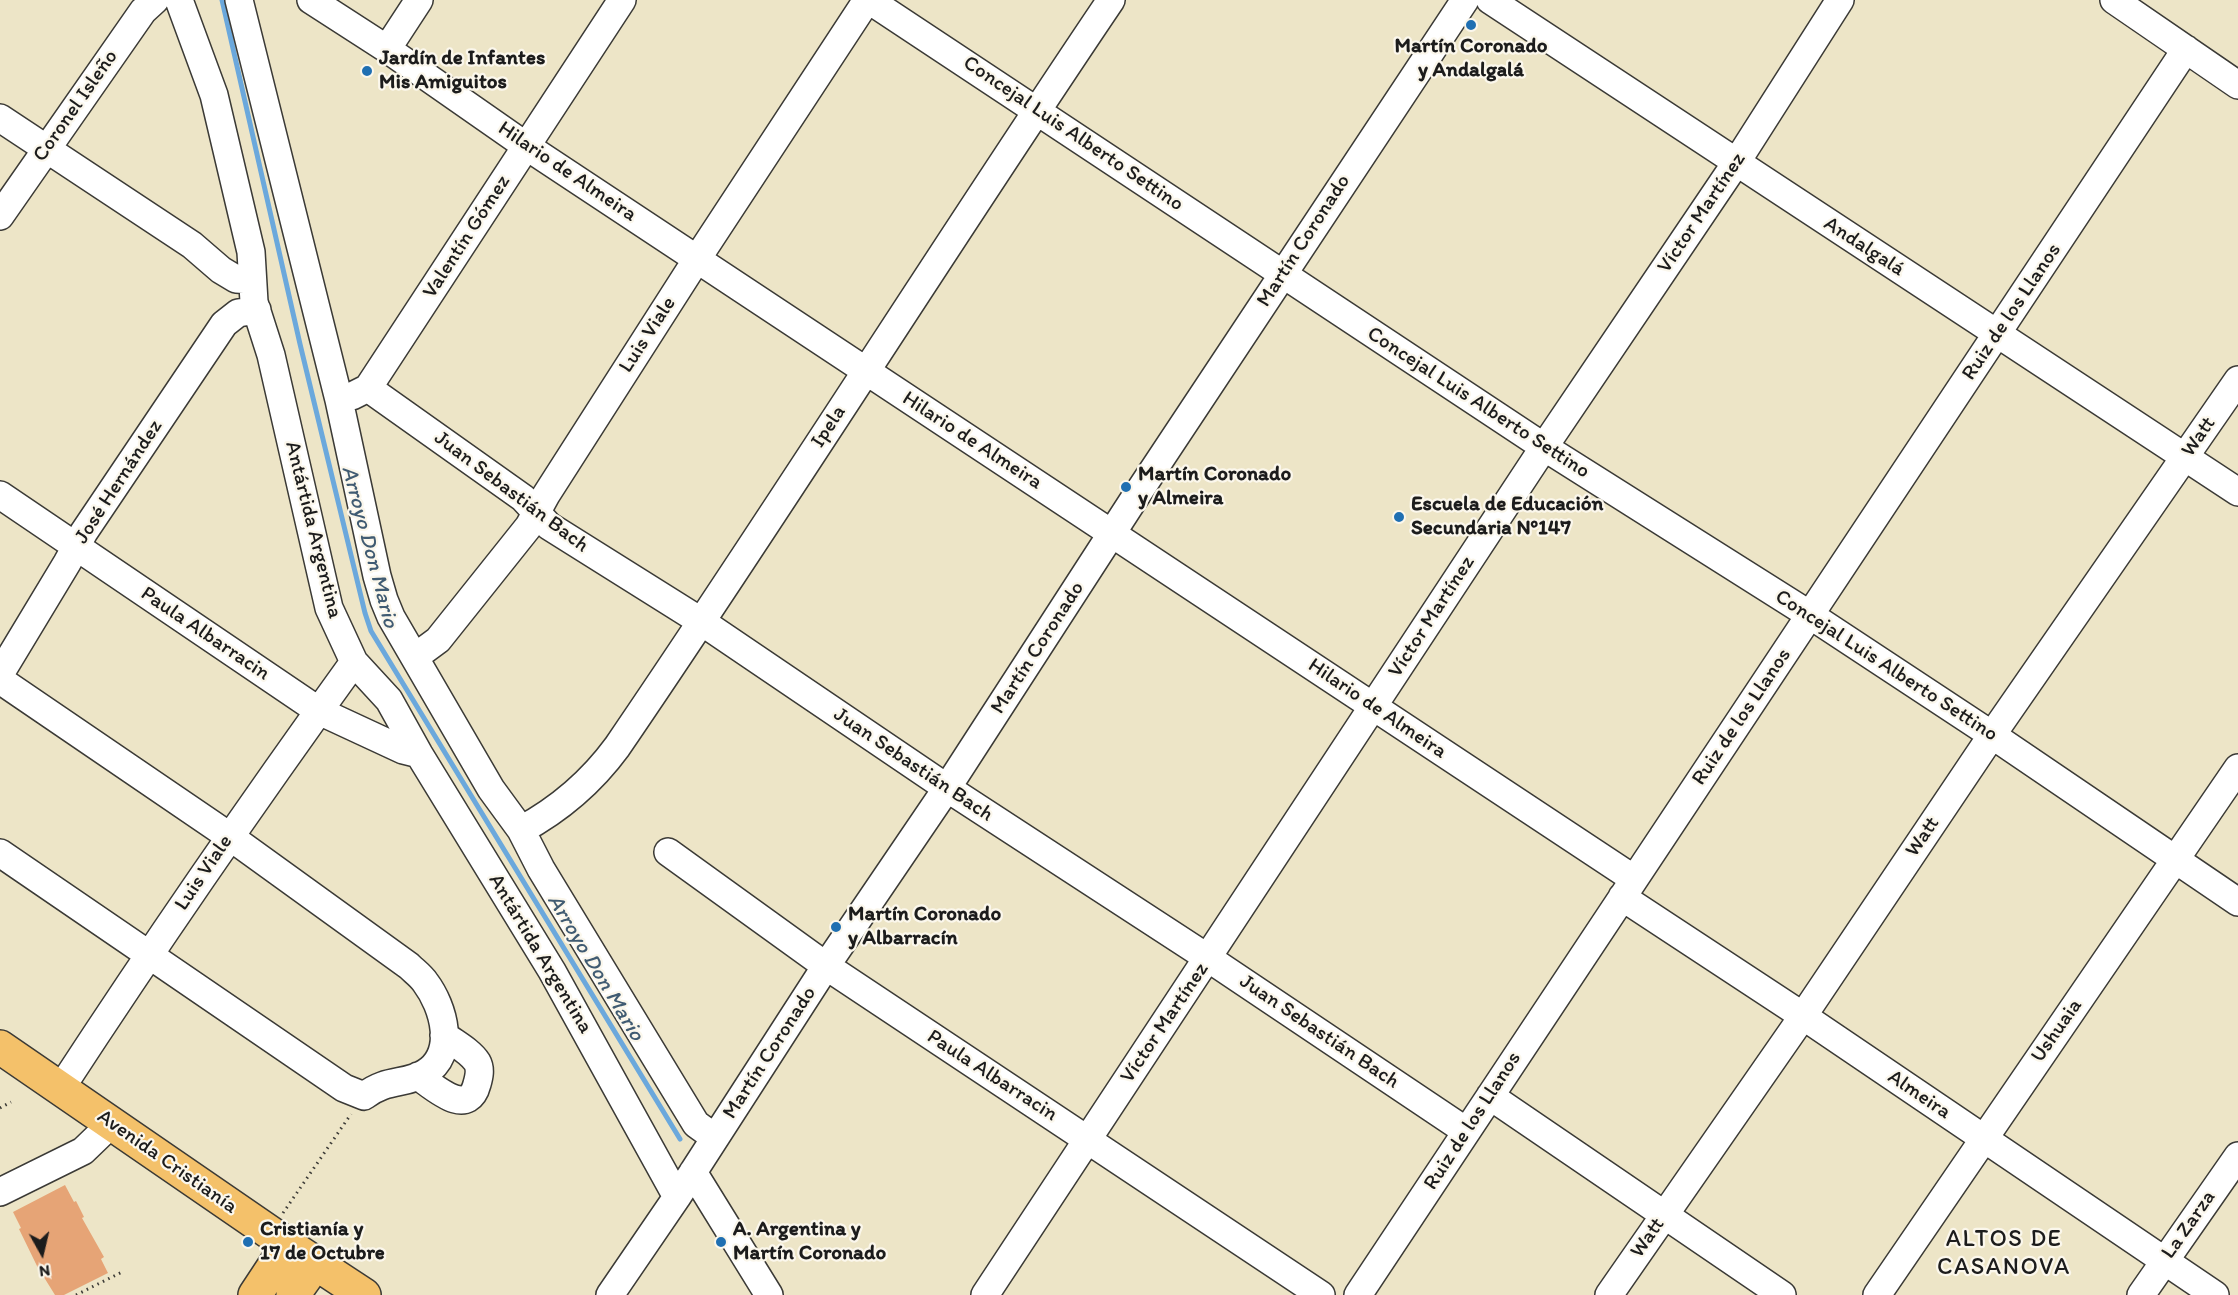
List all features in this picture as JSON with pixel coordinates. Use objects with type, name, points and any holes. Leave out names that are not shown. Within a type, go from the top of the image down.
[{"type":"main road","name":"Avenida Cristianía","points":[[0,1047],[315,1264],[364,1295]]},
{"type":"main road","points":[[255,1295],[279,1239]]},
{"type":"main road","points":[[293,1295],[315,1264]]},
{"type":"street","name":"Antártida Argentina","points":[[179,0],[214,95],[251,252],[252,280],[257,310],[271,355],[329,608],[354,662],[389,700],[419,754],[552,971],[677,1197]]},
{"type":"street","points":[[239,0],[339,400],[376,576],[391,617],[490,789],[521,830],[541,868],[696,1124],[714,1137]]},
{"type":"street","name":"Hilario de Almeira","points":[[311,0],[387,49],[526,147],[1373,707],[1628,888]]},
{"type":"street","points":[[387,49],[419,0]]},
{"type":"street","name":"Valentín Gómez","points":[[368,388],[622,0]]},
{"type":"street","name":"Concejal Luis Alberto Settino","points":[[868,0],[1037,109],[1544,447],[1810,615],[2238,902]]},
{"type":"street","name":"Luis Viale","points":[[415,657],[438,640],[529,526],[697,259],[868,0]]},
{"type":"street","name":"Ipela","points":[[521,830],[555,810],[606,762],[702,622],[1037,109],[1111,0]]},
{"type":"street","name":"Martín Coronado","points":[[610,1295],[677,1197],[826,966],[947,788],[1282,274],[1465,0]]},
{"type":"street","name":"Andalgalá","points":[[1491,0],[2238,492]]},
{"type":"street","name":"Víctor Martínez","points":[[985,1295],[1544,447],[1736,163],[1840,0]]},
{"type":"street","points":[[2114,0],[2238,86]]},
{"type":"street","name":"Coronel Isleño","points":[[0,216],[150,2]]},
{"type":"street","name":"Ruiz de los Llanos","points":[[1358,1295],[2186,49]]},
{"type":"street","points":[[0,118],[192,245],[221,270],[236,279],[252,280]]},
{"type":"street","name":"José Hernández","points":[[0,674],[68,563],[76,546],[224,324],[238,313],[257,310]]},
{"type":"street","name":"Watt","points":[[1609,1295],[1803,1016],[1992,735],[2238,380]]},
{"type":"street","points":[[339,400],[368,388]]},
{"type":"street","name":"Juan Sebastián Bach","points":[[368,388],[524,498],[549,526],[702,622],[947,788],[1208,958],[1466,1131]]},
{"type":"street","name":"Paula Albarracin","points":[[0,495],[319,711],[403,750],[419,754]]},
{"type":"street","name":"Luis Viale","points":[[61,1088],[149,953],[354,662]]},
{"type":"street","points":[[0,680],[230,836],[409,966],[425,981],[435,999],[442,1018],[443,1050],[434,1067],[418,1076],[386,1083],[374,1088],[364,1096],[334,1081],[0,853]]},
{"type":"street","name":"Ushuaia","points":[[1877,1295],[2238,768]]},
{"type":"street","name":"Paula Albarracin","points":[[668,852],[826,966],[1321,1295]]},
{"type":"street","name":"Almeira","points":[[1628,888],[1803,1016],[2215,1295]]},
{"type":"street","points":[[418,1076],[448,1097],[462,1101],[471,1097],[475,1091],[480,1068],[477,1062],[444,1035]]},
{"type":"street","points":[[1490,1096],[1782,1295]]},
{"type":"street","points":[[0,1192],[82,1151],[111,1124]]},
{"type":"street","name":"La Zarza","points":[[2141,1295],[2238,1156]]},
{"type":"street","points":[[693,1172],[770,1295]]},
{"type":"path","points":[[279,1239],[364,1096]]},
{"type":"path","points":[[0,1108],[11,1102]]},
{"type":"path","points":[[76,1295],[122,1272]]},
{"type":"building","points":[[65,1185],[74,1202],[76,1201],[84,1217],[82,1218],[104,1257],[101,1259],[108,1273],[64,1295],[55,1295],[37,1266],[13,1212]]},
{"type":"waterway","name":"Arroyo Don Mario","points":[[222,0],[300,344],[371,631],[680,1139]]},
{"type":"place","name":"Martín Coronado y Andalgalá","points":[[1471,25]]},
{"type":"place","name":"Jardín de Infantes Mis Amiguitos","points":[[367,71]]},
{"type":"place","name":"Martín Coronado y Almeira","points":[[1126,487]]},
{"type":"place","name":"Escuela de Educación Secundaria Nº147","points":[[1399,517]]},
{"type":"place","name":"Martín Coronado y Albarracín","points":[[836,927]]},
{"type":"place","name":"Cristianía y 17 de Octubre","points":[[248,1242]]},
{"type":"place","name":"A. Argentina y Martín Coronado","points":[[721,1242]]},
{"type":"district","name":"ALTOS DE CASANOVA","points":[[2004,1254]]}]
